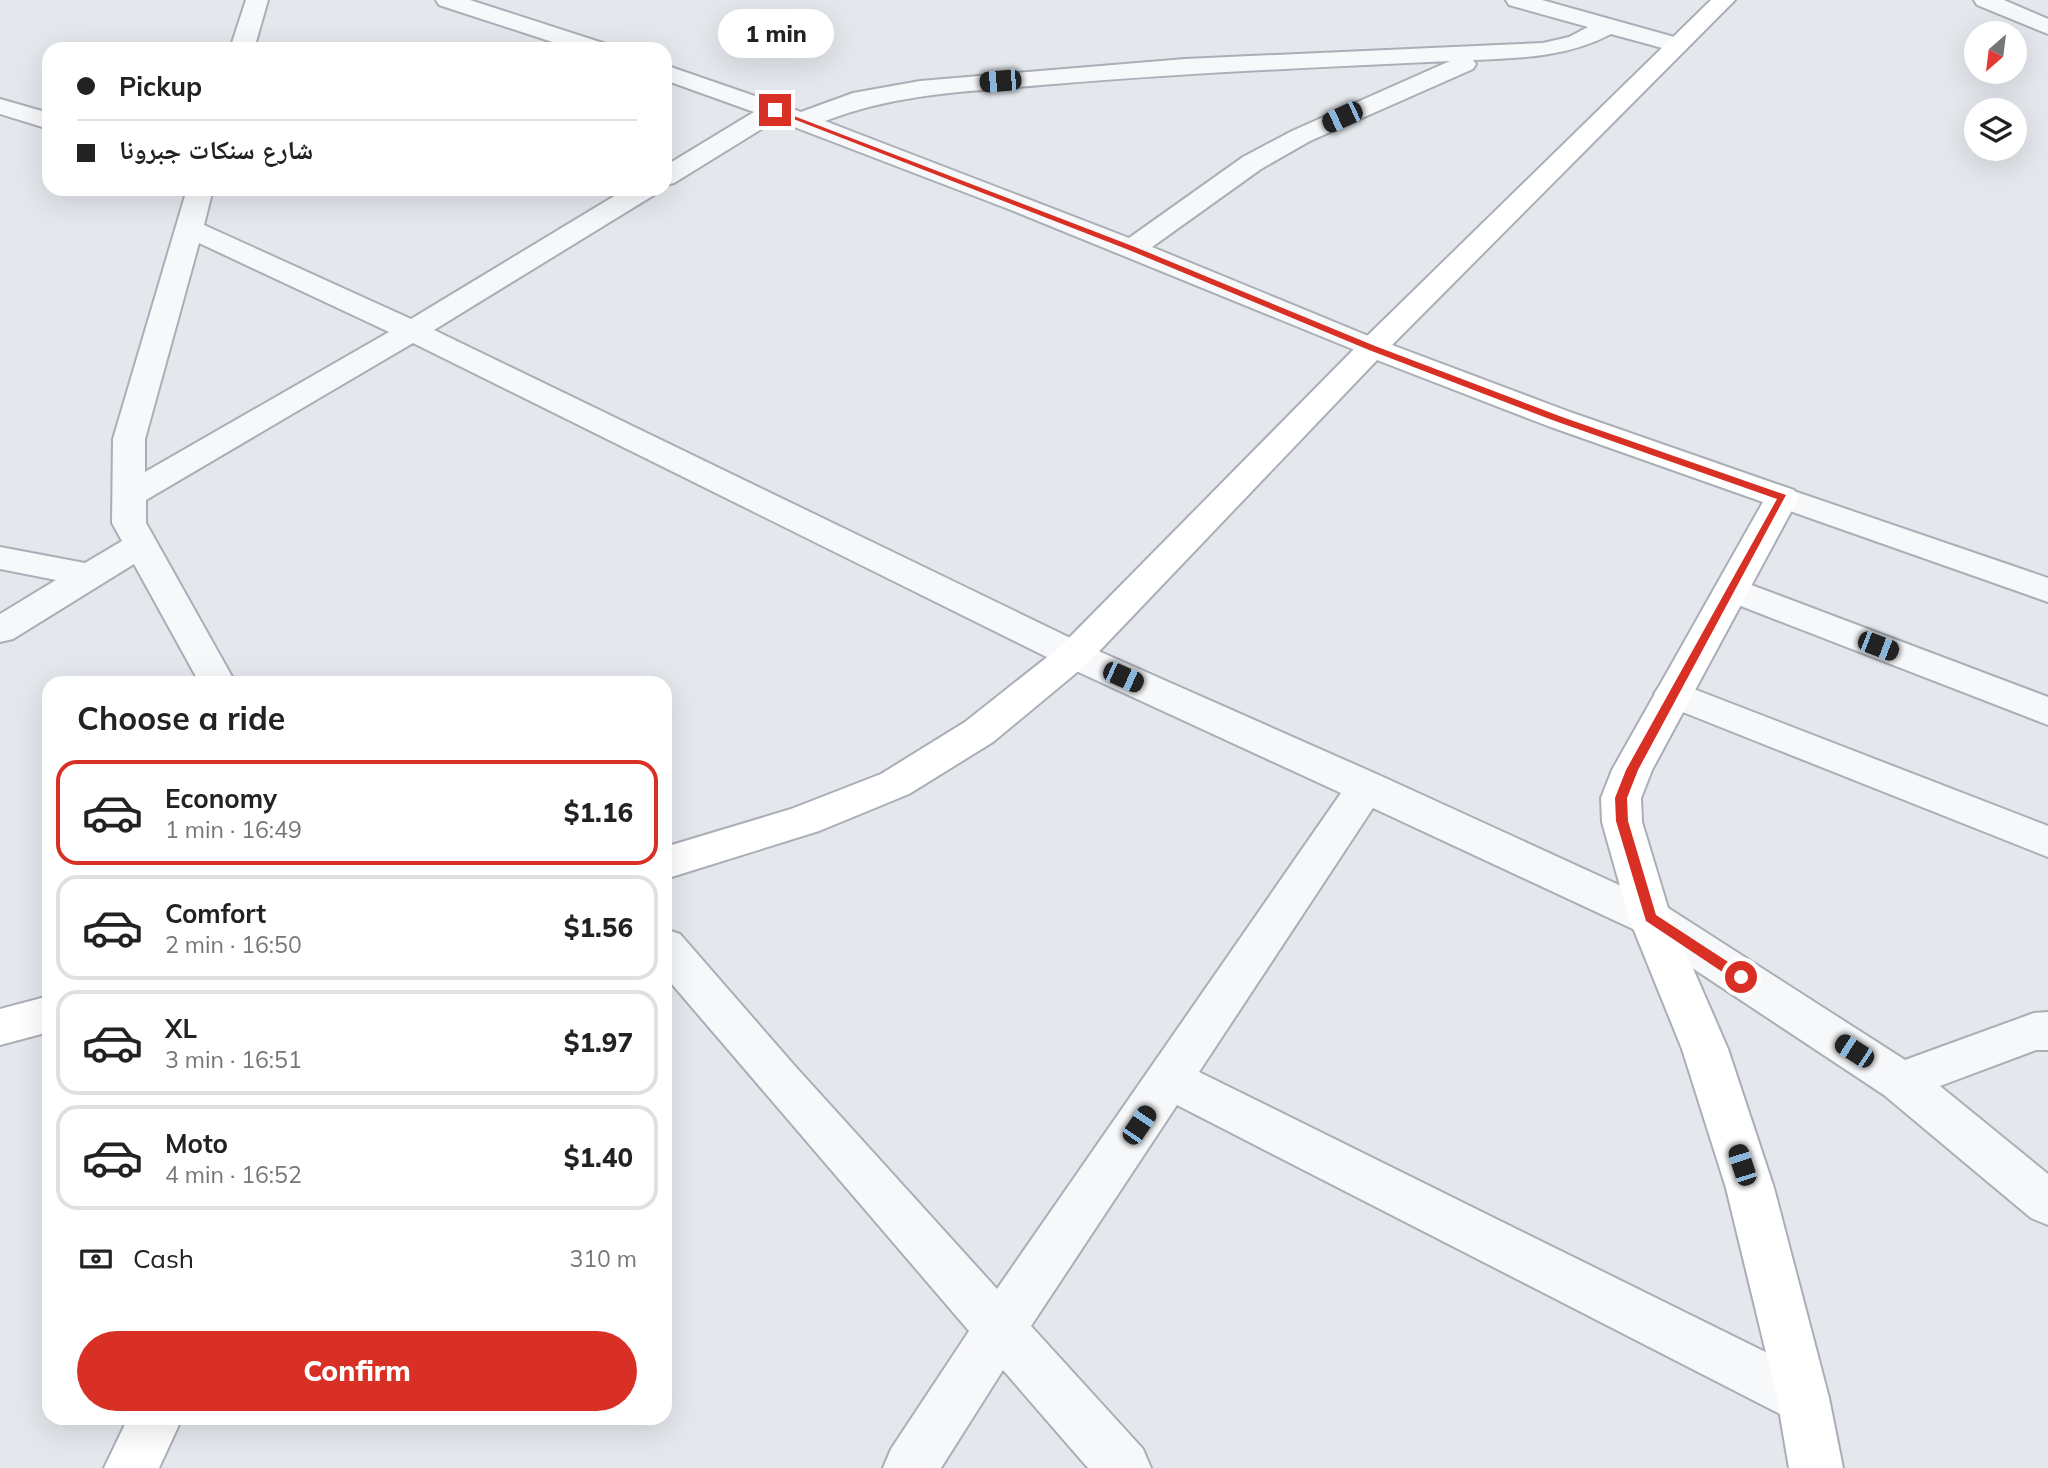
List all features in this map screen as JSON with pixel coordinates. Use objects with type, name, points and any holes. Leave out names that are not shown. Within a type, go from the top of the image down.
[{"type":"street","points":[[244,42],[257,0]]},
{"type":"street","points":[[447,0],[576,42]]},
{"type":"street","points":[[1517,0],[1677,46]]},
{"type":"street","points":[[672,861],[805,820],[895,784],[979,732],[1074,655],[1372,348],[1724,0]]},
{"type":"street","points":[[1985,0],[2048,27]]},
{"type":"street","points":[[803,120],[862,98],[920,88],[1185,66],[1489,54],[1561,48],[1608,26]]},
{"type":"street","points":[[1132,248],[1252,163],[1301,136],[1489,54]]},
{"type":"street","points":[[672,74],[803,120],[1132,248],[1372,348],[1559,419],[2048,590]]},
{"type":"street","points":[[0,106],[39,118]]},
{"type":"street","points":[[672,173],[775,110]]},
{"type":"street","points":[[0,135],[39,118]]},
{"type":"street","points":[[198,196],[129,439],[129,523],[214,676]]},
{"type":"street","points":[[129,496],[412,331],[634,196]]},
{"type":"street","points":[[188,229],[412,331],[1074,655],[1367,786],[1650,918],[1900,1081],[2048,1203]]},
{"type":"street","points":[[1782,497],[1632,770],[1621,798],[1622,821],[1650,918],[1705,1049],[1750,1188],[1803,1398],[1816,1468]]},
{"type":"street","points":[[0,630],[141,544]]},
{"type":"street","points":[[0,558],[89,575]]},
{"type":"street","points":[[1733,590],[2048,712]]},
{"type":"street","points":[[1673,694],[2048,842]]},
{"type":"street","points":[[910,1468],[1000,1328],[1367,786]]},
{"type":"street","points":[[672,954],[778,1079],[1124,1468]]},
{"type":"street","points":[[0,1027],[42,1016]]},
{"type":"street","points":[[1900,1081],[2034,1032],[2048,1031]]},
{"type":"street","points":[[1169,1079],[1803,1398]]},
{"type":"street","points":[[131,1468],[152,1425]]},
{"type":"route","points":[[775,110],[1132,248],[1372,348],[1559,419],[1782,497],[1632,770],[1621,798],[1622,821],[1650,918],[1741,977]]}]
